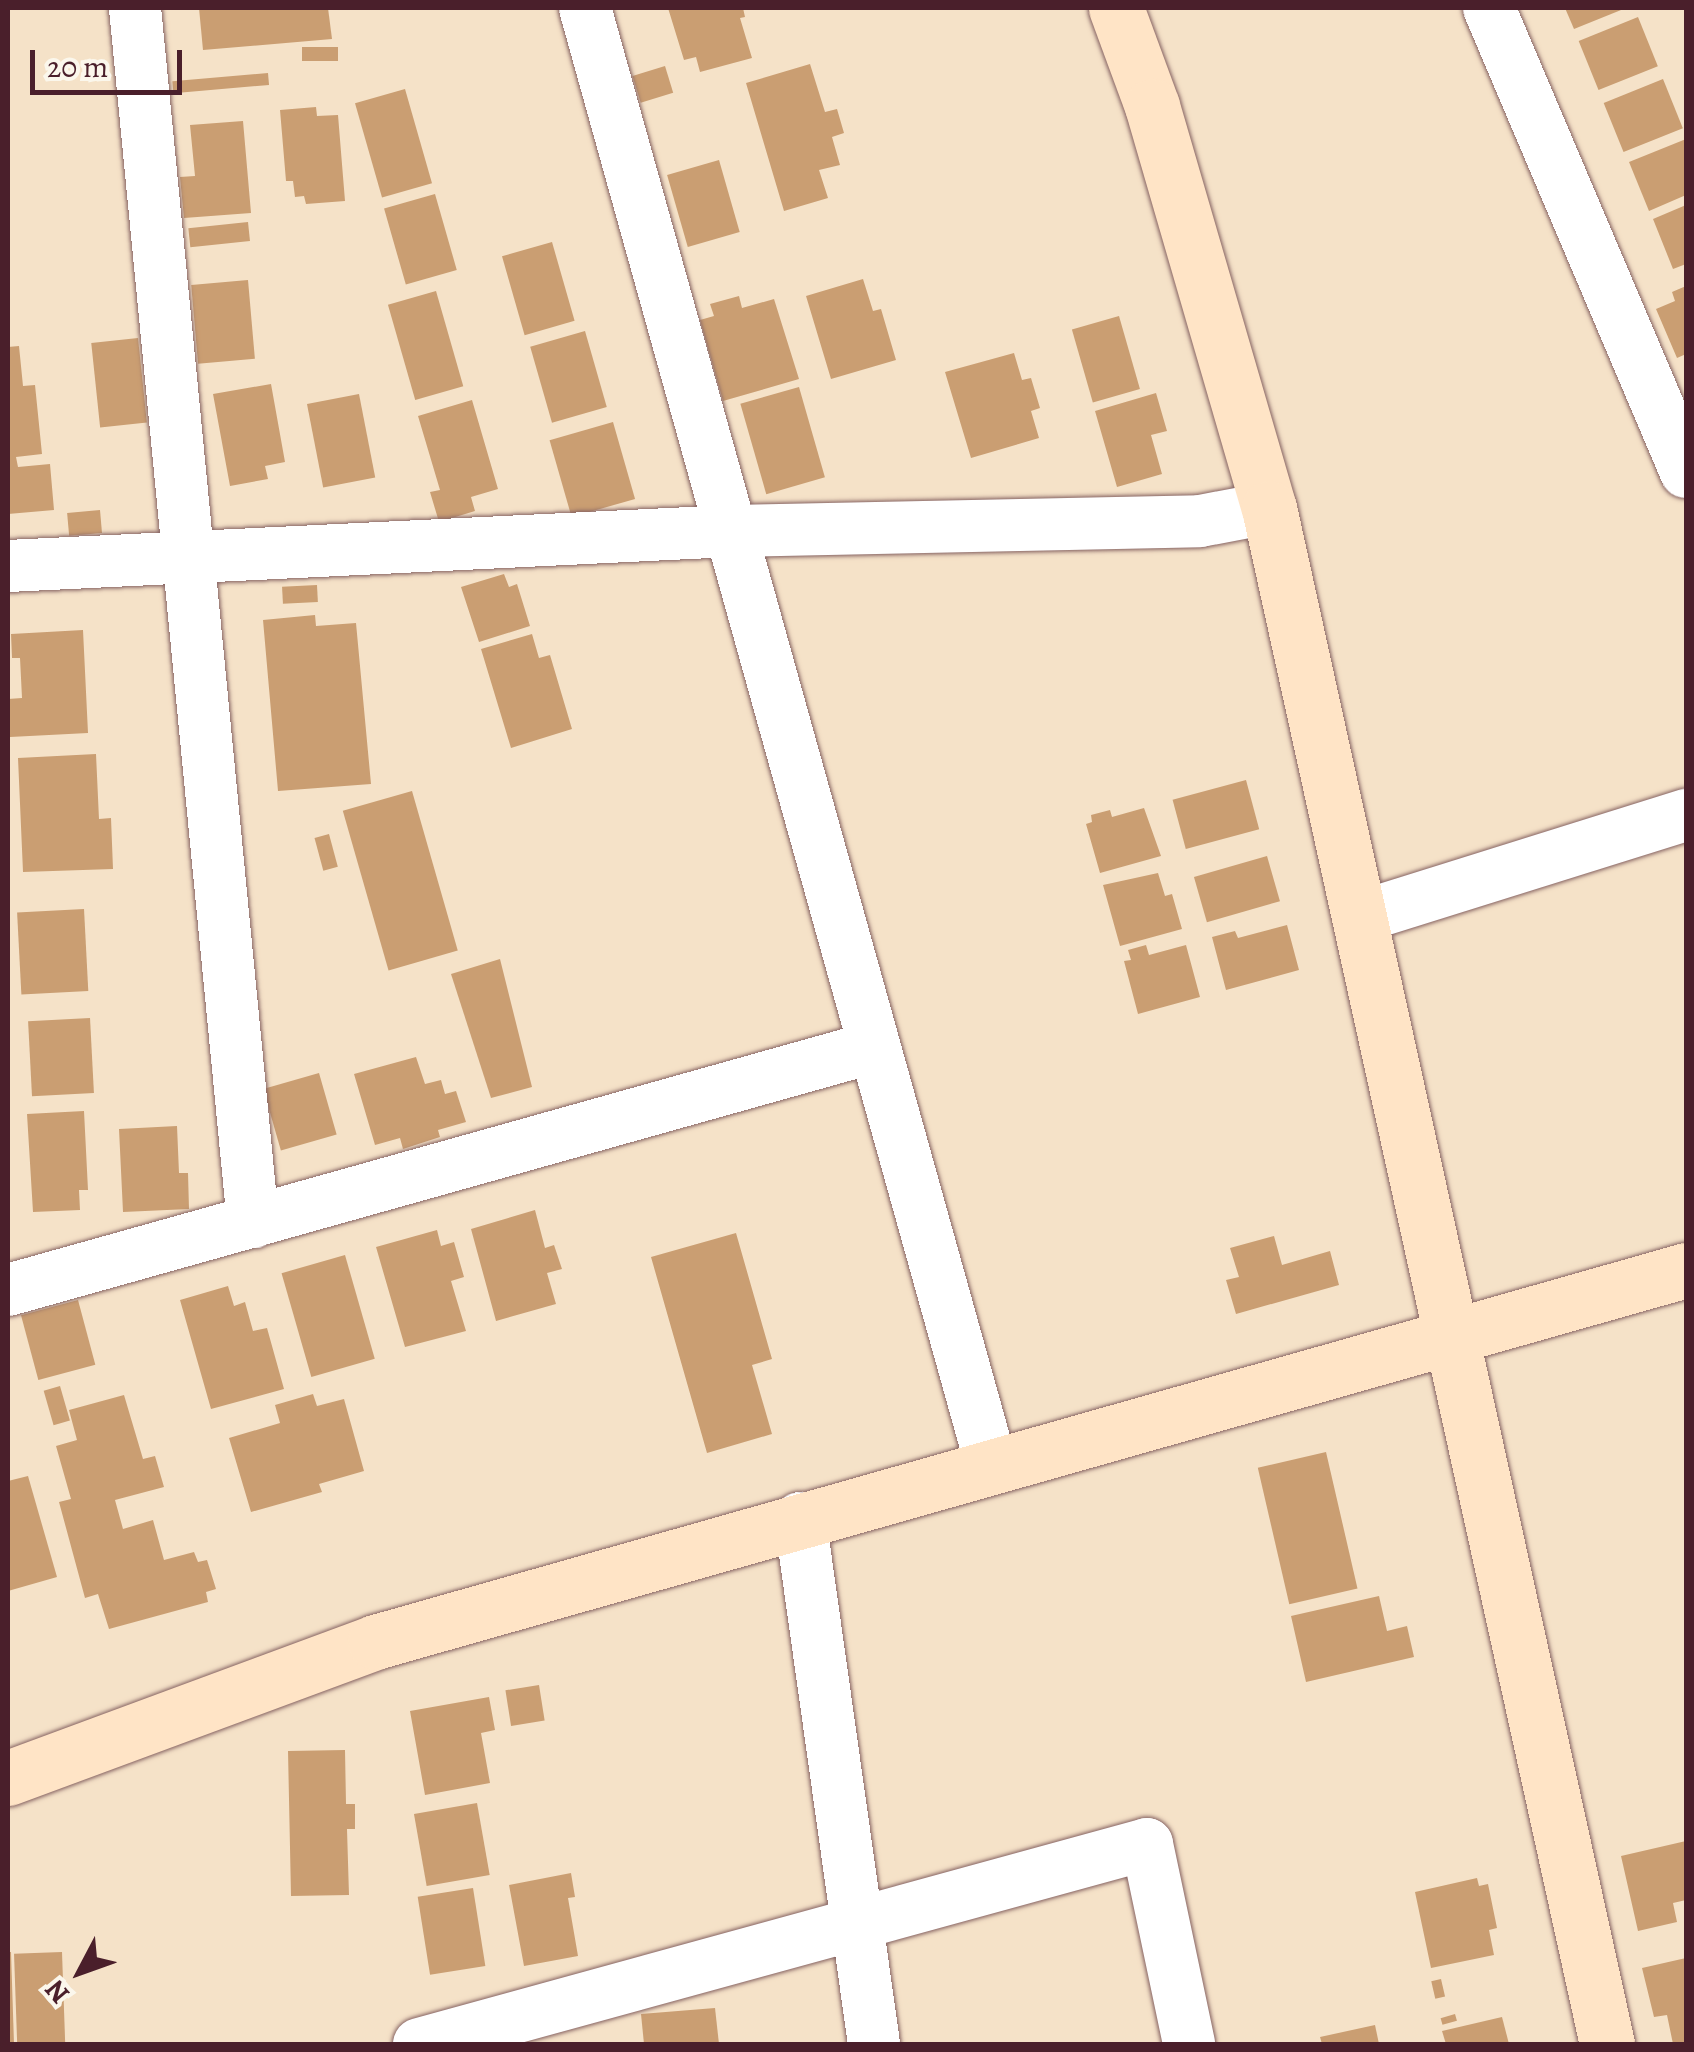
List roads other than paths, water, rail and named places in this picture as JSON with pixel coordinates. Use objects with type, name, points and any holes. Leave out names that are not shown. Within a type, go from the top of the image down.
[{"type":"street","points":[[135,8],[253,1222]]},
{"type":"street","points":[[585,8],[992,1468]]},
{"type":"street","points":[[1116,8],[1152,106],[1269,508],[1607,2044]]},
{"type":"street","points":[[1489,8],[1686,472]]},
{"type":"street","points":[[8,566],[186,561],[732,532],[1200,522],[1269,508]]},
{"type":"street","points":[[1360,916],[1686,815]]},
{"type":"street","points":[[8,1290],[874,1046]]},
{"type":"street","points":[[8,1778],[375,1642],[800,1518],[992,1468],[1686,1270]]},
{"type":"street","points":[[800,1518],[874,2044]]},
{"type":"street","points":[[419,2044],[590,2021],[856,1924],[1147,1844],[1189,2044]]}]
